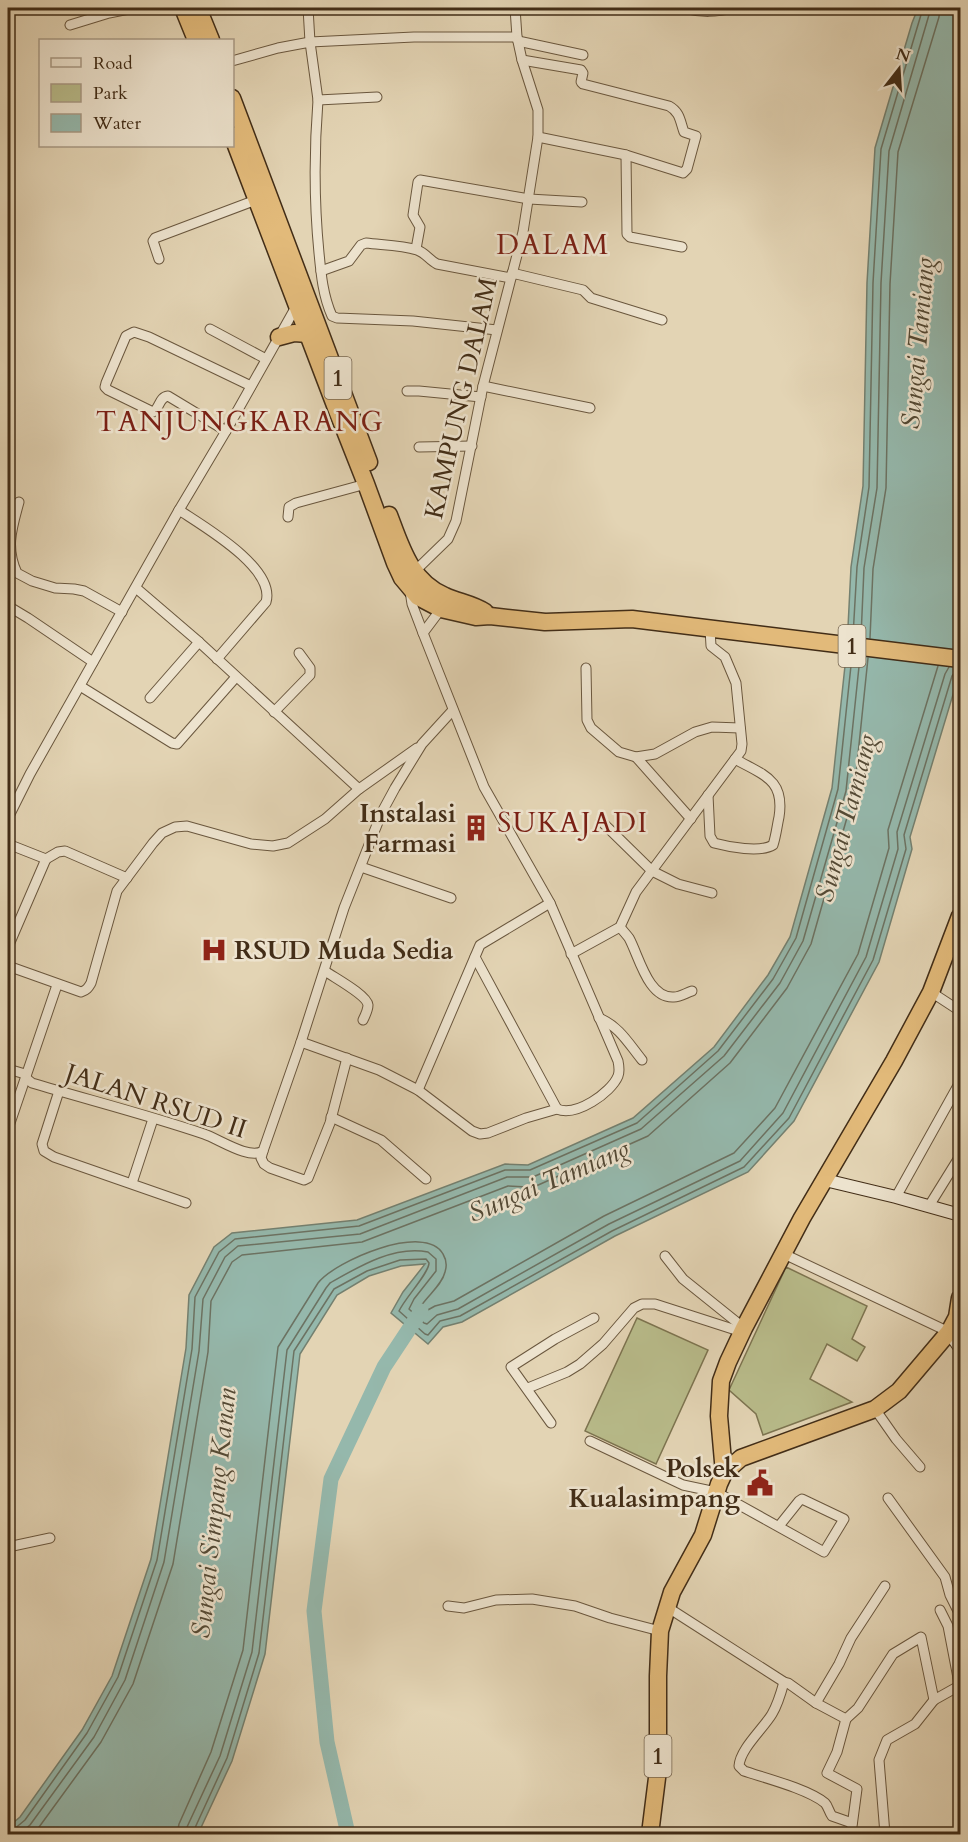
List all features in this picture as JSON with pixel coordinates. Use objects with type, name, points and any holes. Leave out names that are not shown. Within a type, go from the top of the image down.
[{"type":"highway","points":[[183,8],[196,39]]},
{"type":"highway","points":[[198,8],[211,39]]},
{"type":"highway","name":"1","points":[[234,103],[311,303],[366,484],[395,563],[410,590],[426,603],[468,616],[545,622],[632,619],[960,659]]},
{"type":"highway","name":"1","points":[[234,140],[256,200],[311,303],[308,334],[414,572],[434,591],[477,608],[490,616]]},
{"type":"highway","points":[[279,337],[294,333],[308,334]]},
{"type":"highway","points":[[724,1473],[719,1416],[721,1382],[743,1330],[802,1218],[894,1061],[931,992],[960,916]]},
{"type":"highway","name":"1","points":[[650,1834],[658,1770],[660,1631],[672,1592],[703,1535],[724,1473],[741,1458],[875,1409],[899,1391],[949,1332],[957,1317],[960,1298]]},
{"type":"highway","points":[[722,1448],[741,1458]]},
{"type":"street","points":[[70,25],[134,8]]},
{"type":"street","points":[[8,818],[93,662],[266,359],[279,337],[311,303],[321,271],[314,142],[318,100],[308,8]]},
{"type":"street","name":"KAMPUNG DALAM","points":[[414,572],[451,535],[456,521],[483,386],[523,232],[538,137],[538,110],[522,60],[515,8]]},
{"type":"street","points":[[684,8],[713,12],[734,8]]},
{"type":"street","points":[[234,60],[310,42],[414,37],[518,39],[583,55]]},
{"type":"street","points":[[522,60],[581,70],[583,84],[669,106],[680,117],[684,132],[695,135],[684,173],[626,155],[538,137]]},
{"type":"street","points":[[318,100],[376,97]]},
{"type":"street","points":[[626,155],[627,234],[630,237],[682,247]]},
{"type":"street","points":[[416,249],[420,226],[413,215],[420,180],[528,199],[582,202]]},
{"type":"street","points":[[159,259],[153,241],[155,238],[256,200]]},
{"type":"street","points":[[321,271],[349,261],[364,243],[416,249],[427,254],[435,263],[511,275],[583,290],[591,298],[662,320]]},
{"type":"street","points":[[311,303],[337,318],[413,321],[497,330]]},
{"type":"street","points":[[210,329],[266,359]]},
{"type":"street","points":[[226,431],[168,396],[162,398],[153,412],[108,390],[105,387],[106,383],[126,336],[134,332],[149,337],[251,386]]},
{"type":"street","points":[[483,386],[590,408]]},
{"type":"street","points":[[407,391],[481,397]]},
{"type":"street","points":[[419,447],[472,446]]},
{"type":"street","points":[[288,517],[292,504],[366,484]]},
{"type":"street","points":[[18,502],[9,540],[10,552],[17,573],[32,581],[55,588],[84,591],[122,612]]},
{"type":"street","points":[[179,510],[238,552],[254,568],[268,592],[267,602],[217,659]]},
{"type":"street","points":[[136,588],[199,642],[359,789]]},
{"type":"street","points":[[302,1042],[379,1070],[418,1090],[472,1131],[480,1134],[557,1109],[561,1111],[573,1109],[591,1103],[608,1090],[618,1076],[618,1061],[550,903],[484,787],[423,633],[412,603],[410,590]]},
{"type":"street","points":[[8,606],[93,662]]},
{"type":"street","points":[[423,633],[441,609]]},
{"type":"street","points":[[572,954],[620,927],[632,898],[741,751],[736,683],[725,657],[711,645],[710,629]]},
{"type":"street","points":[[150,698],[199,642]]},
{"type":"street","points":[[274,712],[310,675],[310,668],[299,653]]},
{"type":"street","points":[[586,668],[586,713],[589,724],[618,752],[636,757],[656,754],[695,732],[712,728],[741,728]]},
{"type":"street","points":[[80,686],[176,744],[236,677]]},
{"type":"street","name":"JALAN RSUD II","points":[[8,1069],[25,1074],[32,1083],[204,1134],[247,1153],[256,1154],[263,1151],[302,1042],[344,908],[387,800],[422,744],[453,710]]},
{"type":"street","points":[[8,966],[81,992],[88,989],[117,891],[162,833],[175,827],[192,826],[251,844],[273,846],[288,843],[325,819],[359,789],[422,744]]},
{"type":"street","points":[[636,757],[691,819]]},
{"type":"street","points":[[708,795],[710,836],[714,843],[741,848],[766,848],[773,844],[780,808],[779,792],[765,775],[735,759]]},
{"type":"street","points":[[601,821],[652,871],[678,884],[712,893]]},
{"type":"street","points":[[13,846],[46,860]]},
{"type":"street","points":[[8,947],[46,860],[58,852],[65,851],[127,878]]},
{"type":"street","points":[[360,867],[451,898]]},
{"type":"street","points":[[418,1090],[482,943],[550,903]]},
{"type":"street","points":[[620,927],[629,938],[656,990],[670,997],[692,991]]},
{"type":"street","points":[[475,957],[557,1109]]},
{"type":"street","points":[[325,972],[366,1001],[368,1006],[363,1020]]},
{"type":"street","points":[[8,1130],[25,1074],[57,985]]},
{"type":"street","points":[[931,992],[960,1011]]},
{"type":"street","points":[[599,1018],[618,1029],[642,1060]]},
{"type":"street","points":[[263,1151],[261,1158],[266,1166],[306,1179],[316,1160],[332,1117],[347,1058]]},
{"type":"street","points":[[896,1197],[960,1082]]},
{"type":"street","points":[[59,1091],[42,1144],[44,1151],[186,1203]]},
{"type":"street","points":[[332,1117],[381,1140],[426,1179]]},
{"type":"street","points":[[132,1183],[153,1119]]},
{"type":"street","points":[[929,1206],[960,1156]]},
{"type":"street","points":[[825,1180],[960,1215]]},
{"type":"street","points":[[784,1254],[949,1332],[960,1348]]},
{"type":"street","points":[[665,1256],[683,1279],[743,1330]]},
{"type":"street","points":[[528,1388],[567,1372],[580,1364],[603,1344],[633,1308],[642,1304],[655,1304],[743,1330]]},
{"type":"street","points":[[551,1423],[512,1366],[594,1318]]},
{"type":"street","points":[[875,1409],[920,1467]]},
{"type":"street","points":[[590,1441],[683,1485],[716,1492],[825,1552],[844,1520],[802,1499],[779,1526]]},
{"type":"street","points":[[888,1498],[945,1577],[950,1595],[960,1615]]},
{"type":"street","points":[[8,1547],[50,1538]]},
{"type":"street","points":[[816,1703],[851,1638],[885,1586]]},
{"type":"street","points":[[448,1606],[464,1608],[496,1600],[532,1599],[575,1606],[660,1631]]},
{"type":"street","points":[[667,1607],[816,1703],[846,1719]]},
{"type":"street","points":[[885,1834],[879,1760],[887,1740],[915,1724],[934,1700],[958,1686],[959,1678],[949,1632],[940,1610]]},
{"type":"street","points":[[851,1834],[857,1789],[827,1773],[837,1752],[846,1719],[858,1708],[893,1654],[921,1637],[934,1700]]},
{"type":"street","points":[[784,1682],[779,1701],[771,1716],[741,1757],[738,1766],[744,1771],[790,1786],[811,1796],[826,1805],[832,1816],[852,1823]]},
{"type":"green space","points":[[786,1267],[867,1306],[852,1339],[865,1347],[857,1361],[827,1344],[810,1379],[852,1402],[763,1435],[756,1414],[729,1390]]},
{"type":"green space","points":[[637,1318],[708,1350],[656,1464],[585,1431]]},
{"type":"water","points":[[918,8],[960,8],[960,675],[910,837],[912,849],[879,962],[794,1121],[748,1172],[615,1236],[462,1322],[443,1327],[428,1344],[391,1313],[403,1292],[425,1264],[401,1266],[369,1276],[337,1295],[300,1354],[265,1654],[232,1761],[198,1834],[8,1834],[8,1827],[20,1817],[82,1730],[112,1676],[151,1559],[186,1348],[189,1295],[214,1247],[232,1233],[357,1220],[505,1164],[528,1165],[633,1118],[714,1047],[768,975],[790,937],[832,788],[847,647],[851,567],[863,486],[867,283],[875,148]]},
{"type":"waterway","points":[[348,1834],[327,1742],[314,1611],[331,1479],[384,1367],[421,1311]]},
{"type":"place","name":"Instalasi Farmasi","points":[[476,828]]},
{"type":"place","name":"RSUD Muda Sedia","points":[[214,950]]},
{"type":"place","name":"Polsek Kualasimpang","points":[[760,1483]]},
{"type":"district","name":"DALAM","points":[[553,245]]},
{"type":"district","name":"TANJUNGKARANG","points":[[240,422]]},
{"type":"district","name":"SUKAJADI","points":[[573,823]]},
{"type":"water label","name":"Sungai Tamiang","points":[[918,343]]},
{"type":"water label","name":"Sungai Tamiang","points":[[846,818]]},
{"type":"water label","name":"Sungai Tamiang","points":[[549,1181]]},
{"type":"water label","name":"Sungai Simpang Kanan","points":[[214,1513]]}]
